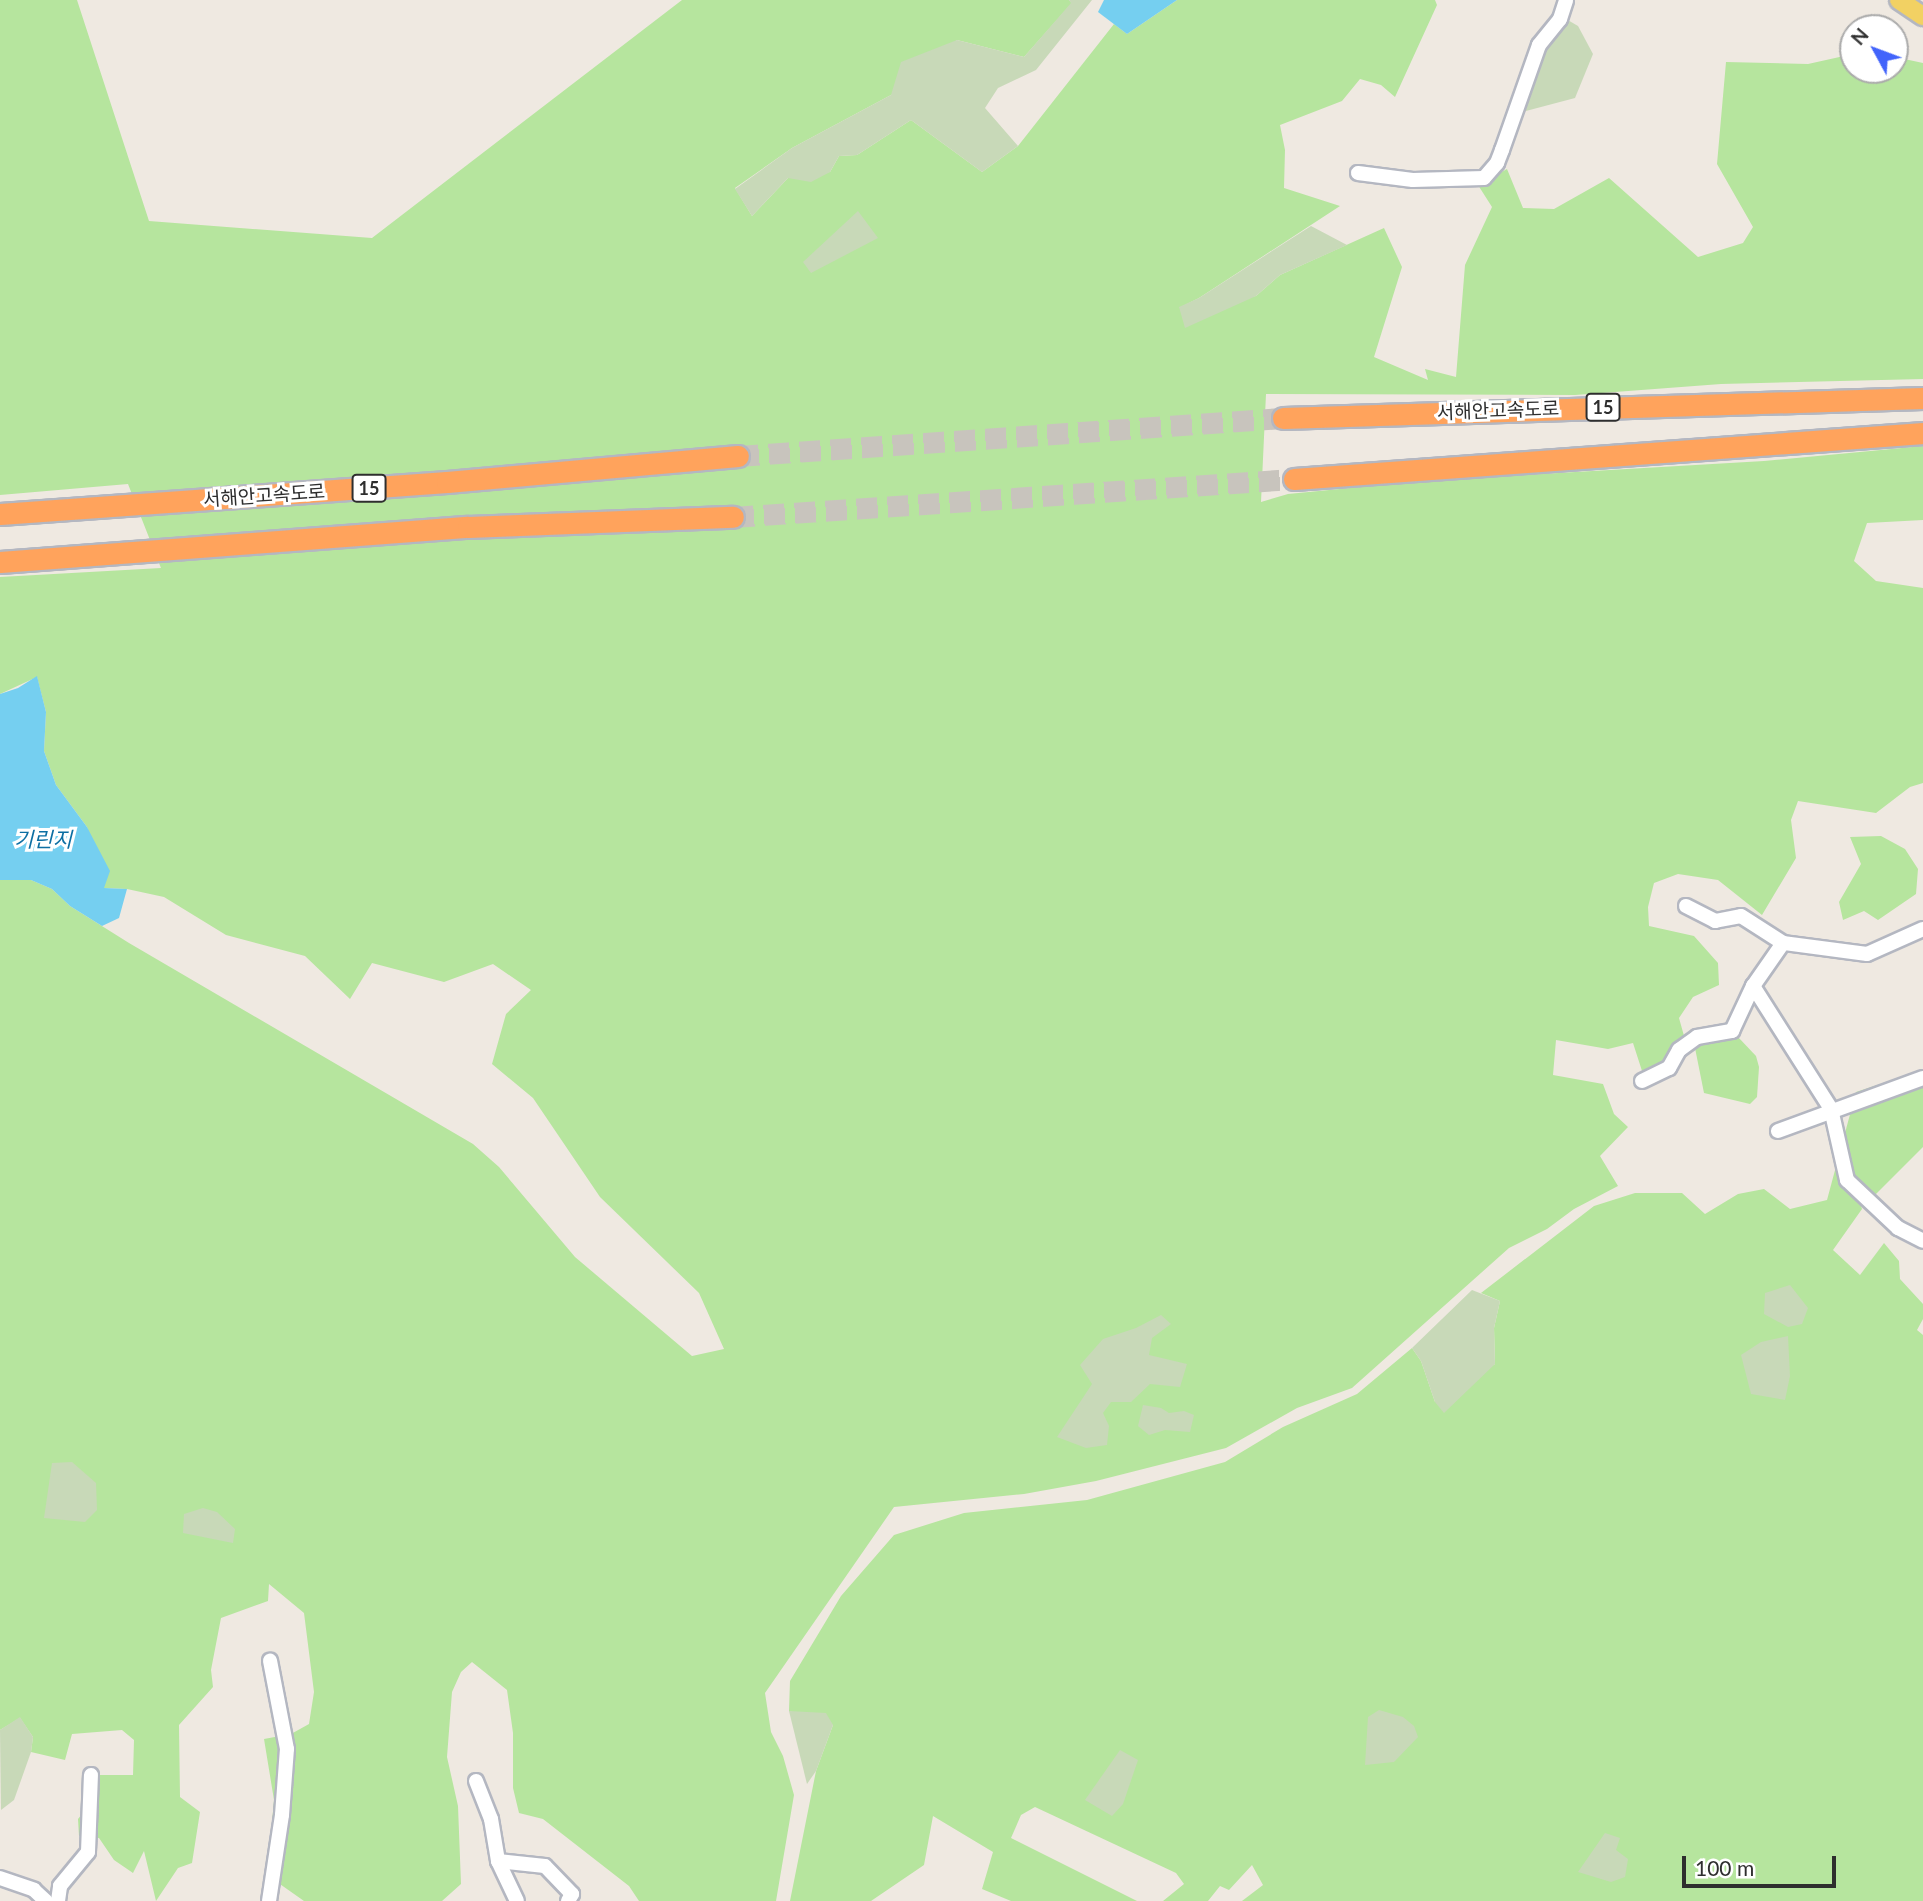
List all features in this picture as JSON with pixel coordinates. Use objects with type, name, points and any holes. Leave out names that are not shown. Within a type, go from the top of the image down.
[{"type":"highway","name":"서해안고속도로","points":[[1283,418],[1923,398]]},
{"type":"highway","points":[[1294,479],[1923,433]]},
{"type":"highway","name":"서해안고속도로","points":[[0,514],[447,482],[738,456]]},
{"type":"highway","points":[[0,562],[468,527],[733,517]]},
{"type":"main road","points":[[1899,0],[1923,16]]},
{"type":"street","points":[[1358,173],[1413,180],[1484,178],[1500,157],[1539,45],[1560,19],[1566,0]]},
{"type":"street","points":[[1686,906],[1716,920],[1741,916],[1783,943],[1867,954],[1923,929]]},
{"type":"street","points":[[1642,1081],[1669,1068],[1679,1050],[1697,1037],[1731,1031],[1753,986],[1783,943]]},
{"type":"street","points":[[1753,986],[1831,1109],[1847,1180],[1898,1228],[1923,1241]]},
{"type":"street","points":[[1778,1131],[1831,1109],[1923,1078]]},
{"type":"street","points":[[269,1901],[282,1815],[286,1749],[270,1661]]},
{"type":"street","points":[[58,1901],[60,1886],[88,1852],[91,1775]]},
{"type":"street","points":[[476,1781],[491,1819],[498,1861],[517,1901]]},
{"type":"street","points":[[498,1861],[545,1866],[572,1894],[568,1901]]},
{"type":"street","points":[[0,1878],[46,1901]]},
{"type":"green space","points":[[0,0],[77,0],[149,221],[372,238],[682,0],[1069,0],[1072,3],[1024,57],[957,40],[891,95],[792,148],[735,188],[752,216],[788,178],[830,172],[839,156],[857,155],[911,120],[982,172],[1018,146],[1114,24],[1127,34],[1177,0],[1435,0],[1437,5],[1395,97],[1381,85],[1360,79],[1342,101],[1280,125],[1285,150],[1284,188],[1340,206],[1199,298],[1179,308],[1256,296],[1280,275],[1384,228],[1402,267],[1374,357],[1428,380],[1425,369],[1456,377],[1465,265],[1492,207],[1478,185],[1507,169],[1523,208],[1554,209],[1609,178],[1698,257],[1743,243],[1753,227],[1717,164],[1726,62],[1808,64],[1839,57],[1839,84],[1909,84],[1909,60],[1923,63],[1923,379],[1721,384],[1575,395],[1266,394],[1261,502],[1288,494],[1422,481],[1764,461],[1923,446],[1923,520],[1867,523],[1854,561],[1876,581],[1923,588],[1923,783],[1910,787],[1876,813],[1798,801],[1791,820],[1796,858],[1762,915],[1718,880],[1678,874],[1654,883],[1648,907],[1649,926],[1694,936],[1718,963],[1719,985],[1693,997],[1679,1018],[1686,1043],[1667,1063],[1643,1074],[1633,1043],[1608,1049],[1556,1040],[1553,1075],[1603,1084],[1614,1114],[1628,1127],[1600,1156],[1618,1186],[1574,1209],[1547,1229],[1509,1248],[1352,1388],[1297,1408],[1226,1448],[1096,1481],[1024,1494],[894,1507],[765,1693],[771,1732],[783,1756],[794,1795],[776,1901],[639,1901],[629,1886],[543,1819],[519,1813],[513,1788],[513,1733],[507,1690],[472,1662],[461,1672],[452,1692],[447,1757],[458,1806],[461,1884],[442,1901],[304,1901],[277,1882],[271,1833],[274,1800],[264,1739],[291,1734],[309,1724],[314,1692],[304,1613],[269,1584],[268,1601],[221,1618],[211,1670],[213,1687],[179,1725],[180,1797],[200,1812],[192,1863],[178,1868],[156,1901],[144,1851],[133,1873],[114,1860],[99,1838],[79,1836],[78,1819],[86,1809],[88,1775],[133,1775],[134,1740],[122,1730],[72,1734],[65,1760],[31,1752],[33,1737],[20,1718],[0,1730],[0,880],[31,880],[52,889],[70,906],[129,943],[473,1144],[499,1167],[575,1257],[692,1356],[724,1349],[699,1293],[600,1197],[533,1098],[492,1064],[506,1014],[531,990],[493,964],[444,982],[372,963],[350,999],[305,956],[226,935],[164,897],[127,889],[104,888],[87,827],[56,785],[44,751],[46,712],[37,677],[0,694],[0,577],[161,568],[128,484],[0,495]]},
{"type":"green space","points":[[1069,0],[1092,0],[1036,70],[998,88],[985,108],[1018,146],[982,172],[911,120],[857,155],[839,156],[830,172],[811,182],[788,178],[752,216],[735,189],[792,148],[891,95],[901,62],[957,40],[1024,57],[1071,3]]},
{"type":"green space","points":[[1566,19],[1578,26],[1593,54],[1575,98],[1518,113],[1539,58]]},
{"type":"green space","points":[[858,211],[878,238],[811,273],[803,262]]},
{"type":"green space","points":[[1311,226],[1347,245],[1280,275],[1256,296],[1185,328],[1179,307],[1199,298]]},
{"type":"green space","points":[[1881,836],[1905,849],[1918,869],[1916,894],[1878,920],[1864,911],[1843,920],[1839,902],[1861,864],[1850,837]]},
{"type":"green space","points":[[1738,1037],[1756,1056],[1759,1067],[1757,1097],[1750,1104],[1704,1093],[1695,1048],[1710,1041]]},
{"type":"green space","points":[[1923,1070],[1923,1147],[1874,1196],[1859,1199],[1862,1209],[1833,1250],[1860,1275],[1884,1243],[1899,1261],[1900,1279],[1923,1304],[1923,1319],[1917,1330],[1923,1335],[1923,1901],[1242,1901],[1263,1885],[1252,1865],[1229,1890],[1220,1886],[1208,1901],[1163,1901],[1184,1884],[1176,1873],[1035,1807],[1021,1815],[1011,1838],[1137,1901],[1011,1901],[982,1889],[993,1852],[933,1816],[924,1865],[871,1901],[790,1901],[816,1771],[833,1725],[789,1711],[790,1681],[841,1596],[894,1535],[964,1513],[1087,1500],[1225,1462],[1283,1427],[1357,1394],[1412,1348],[1421,1361],[1435,1402],[1495,1364],[1494,1328],[1500,1301],[1481,1293],[1594,1206],[1635,1193],[1682,1193],[1705,1214],[1738,1194],[1764,1189],[1790,1209],[1827,1200],[1856,1092]]},
{"type":"green space","points":[[1790,1285],[1808,1308],[1802,1324],[1788,1327],[1764,1314],[1765,1293]]},
{"type":"green space","points":[[1472,1290],[1500,1301],[1494,1328],[1495,1364],[1444,1413],[1435,1402],[1421,1361],[1412,1348]]},
{"type":"green space","points":[[1161,1315],[1171,1324],[1152,1338],[1149,1355],[1187,1364],[1180,1387],[1150,1384],[1131,1402],[1111,1402],[1103,1413],[1109,1426],[1107,1445],[1086,1448],[1057,1437],[1092,1384],[1080,1365],[1103,1339],[1136,1328]]},
{"type":"green space","points":[[1788,1336],[1790,1376],[1785,1400],[1751,1394],[1741,1355],[1761,1342]]},
{"type":"green space","points":[[1143,1405],[1161,1408],[1169,1413],[1184,1411],[1194,1415],[1190,1432],[1165,1430],[1149,1435],[1138,1426]]},
{"type":"green space","points":[[72,1462],[96,1483],[97,1510],[85,1522],[44,1518],[52,1463]]},
{"type":"green space","points":[[203,1508],[217,1512],[235,1529],[233,1543],[183,1533],[184,1514]]},
{"type":"green space","points":[[1379,1710],[1403,1717],[1414,1726],[1418,1737],[1394,1762],[1365,1765],[1368,1717]]},
{"type":"green space","points":[[789,1711],[826,1713],[833,1725],[816,1771],[807,1784]]},
{"type":"green space","points":[[20,1717],[33,1737],[31,1752],[14,1800],[1,1810],[0,1730]]},
{"type":"green space","points":[[1120,1750],[1138,1760],[1123,1804],[1112,1816],[1085,1800]]},
{"type":"green space","points":[[1605,1833],[1620,1838],[1616,1850],[1628,1859],[1625,1877],[1611,1882],[1578,1872]]},
{"type":"water","points":[[1104,0],[1177,0],[1127,34],[1098,12]]},
{"type":"water","name":"기린지","points":[[37,676],[46,712],[44,751],[56,785],[87,827],[110,871],[104,888],[127,889],[119,918],[102,926],[70,906],[52,889],[31,880],[0,880],[0,694],[18,688]]},
{"type":"tunnel","points":[[738,456],[1283,418]]},
{"type":"tunnel","points":[[733,517],[1294,479]]}]
